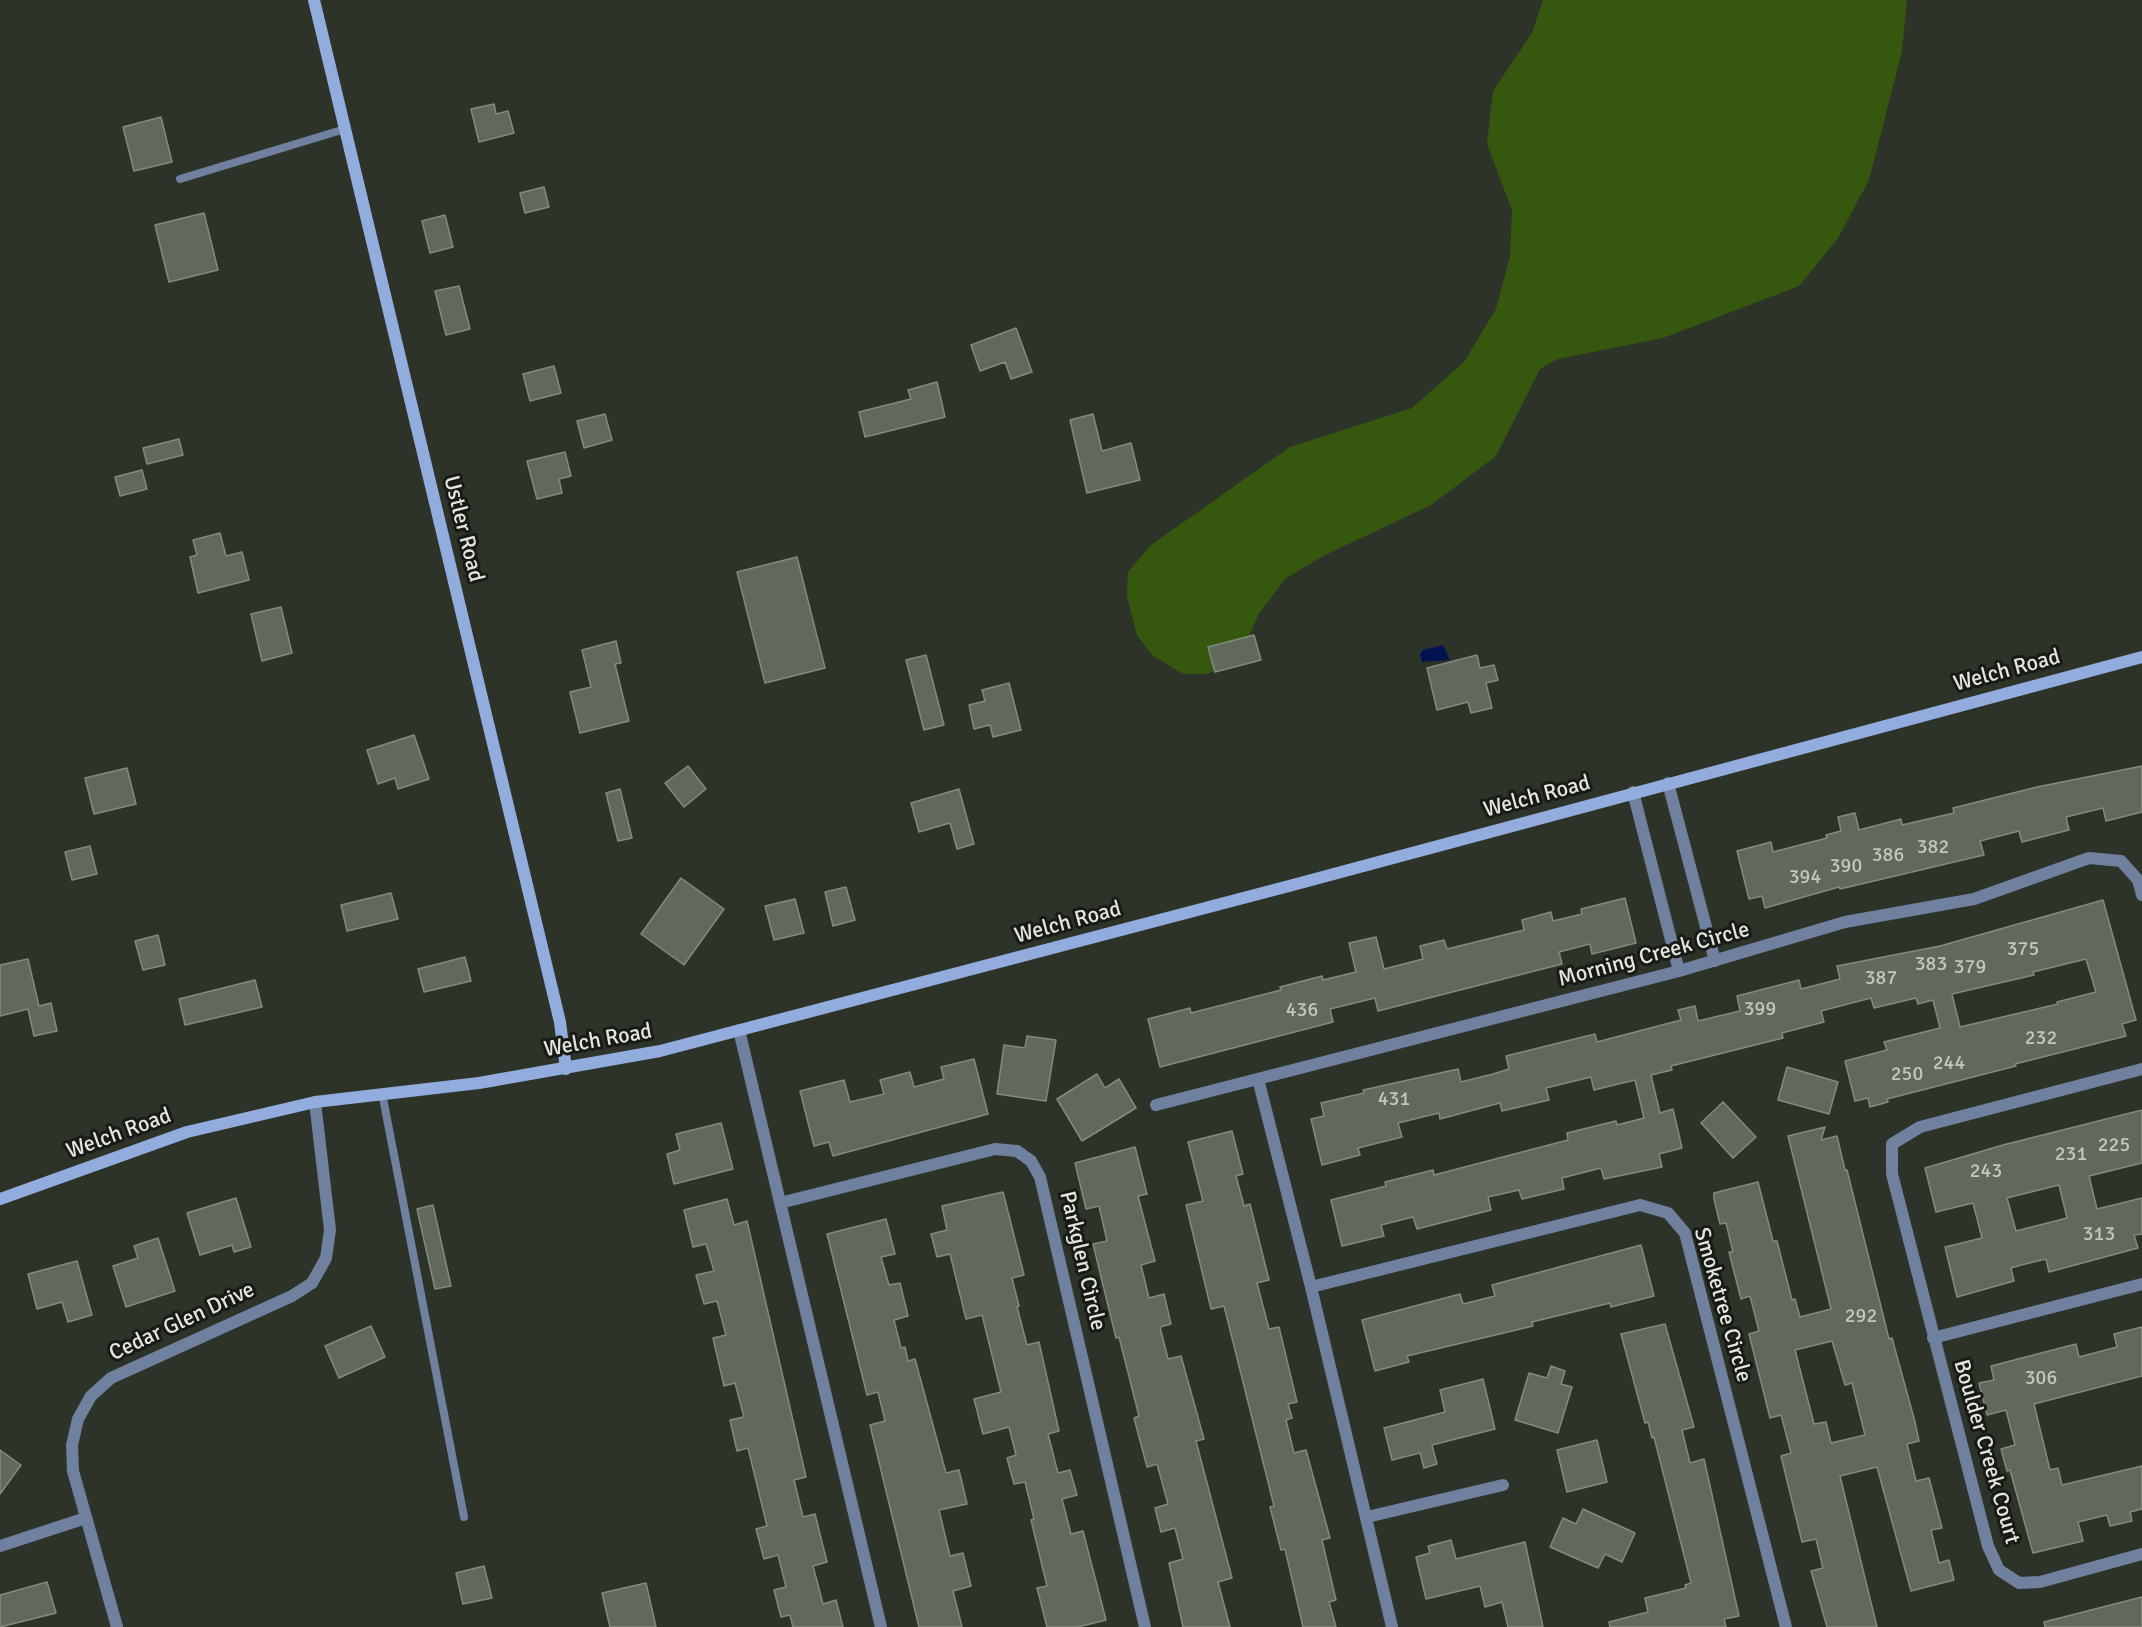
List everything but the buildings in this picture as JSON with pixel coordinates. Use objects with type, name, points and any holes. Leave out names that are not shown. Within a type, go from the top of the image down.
[{"type":"main road","name":"Ustler Road","points":[[314,0],[560,1022],[566,1069]]},
{"type":"main road","name":"Welch Road","points":[[0,1199],[187,1132],[315,1102],[479,1083],[660,1052],[2142,657]]},
{"type":"street","points":[[1668,783],[1715,961]]},
{"type":"street","points":[[1633,792],[1679,971]]},
{"type":"street","name":"Morning Creek Circle","points":[[1156,1105],[1679,971],[1845,922],[1974,899],[2089,858],[2121,861],[2138,880],[2142,895]]},
{"type":"street","points":[[739,1030],[881,1627]]},
{"type":"street","points":[[2142,1069],[1920,1127],[1892,1144],[1892,1174],[1933,1338],[2142,1284]]},
{"type":"street","points":[[1258,1079],[1311,1287],[1392,1627]]},
{"type":"street","name":"Cedar Glen Drive","points":[[117,1627],[73,1471],[72,1445],[78,1419],[100,1386],[122,1371],[292,1296],[316,1277],[326,1258],[330,1230],[315,1102]]},
{"type":"street","name":"Parkglen Circle","points":[[780,1203],[995,1149],[1017,1150],[1031,1161],[1040,1177],[1146,1627]]},
{"type":"street","name":"Smoketree Circle","points":[[1311,1287],[1640,1205],[1668,1213],[1684,1233],[1786,1627]]},
{"type":"street","name":"Boulder Creek Court","points":[[1933,1338],[1989,1546],[1999,1570],[2019,1583],[2040,1582],[2142,1554]]},
{"type":"street","points":[[1367,1517],[1503,1485]]},
{"type":"street","points":[[0,1546],[86,1518]]},
{"type":"lane","points":[[180,179],[345,129]]},
{"type":"lane","points":[[382,1093],[464,1517]]},
{"type":"green space","points":[[1543,0],[1907,0],[1902,51],[1869,180],[1838,238],[1799,286],[1663,338],[1558,359],[1540,369],[1496,456],[1431,505],[1323,556],[1285,579],[1258,615],[1240,659],[1207,674],[1183,674],[1152,655],[1137,635],[1127,596],[1128,572],[1151,545],[1290,447],[1412,408],[1464,362],[1496,309],[1510,256],[1512,210],[1487,144],[1493,91],[1532,33]]},
{"type":"shaded area","points":[[1443,645],[1450,660],[1422,662],[1420,654],[1423,650]]}]
